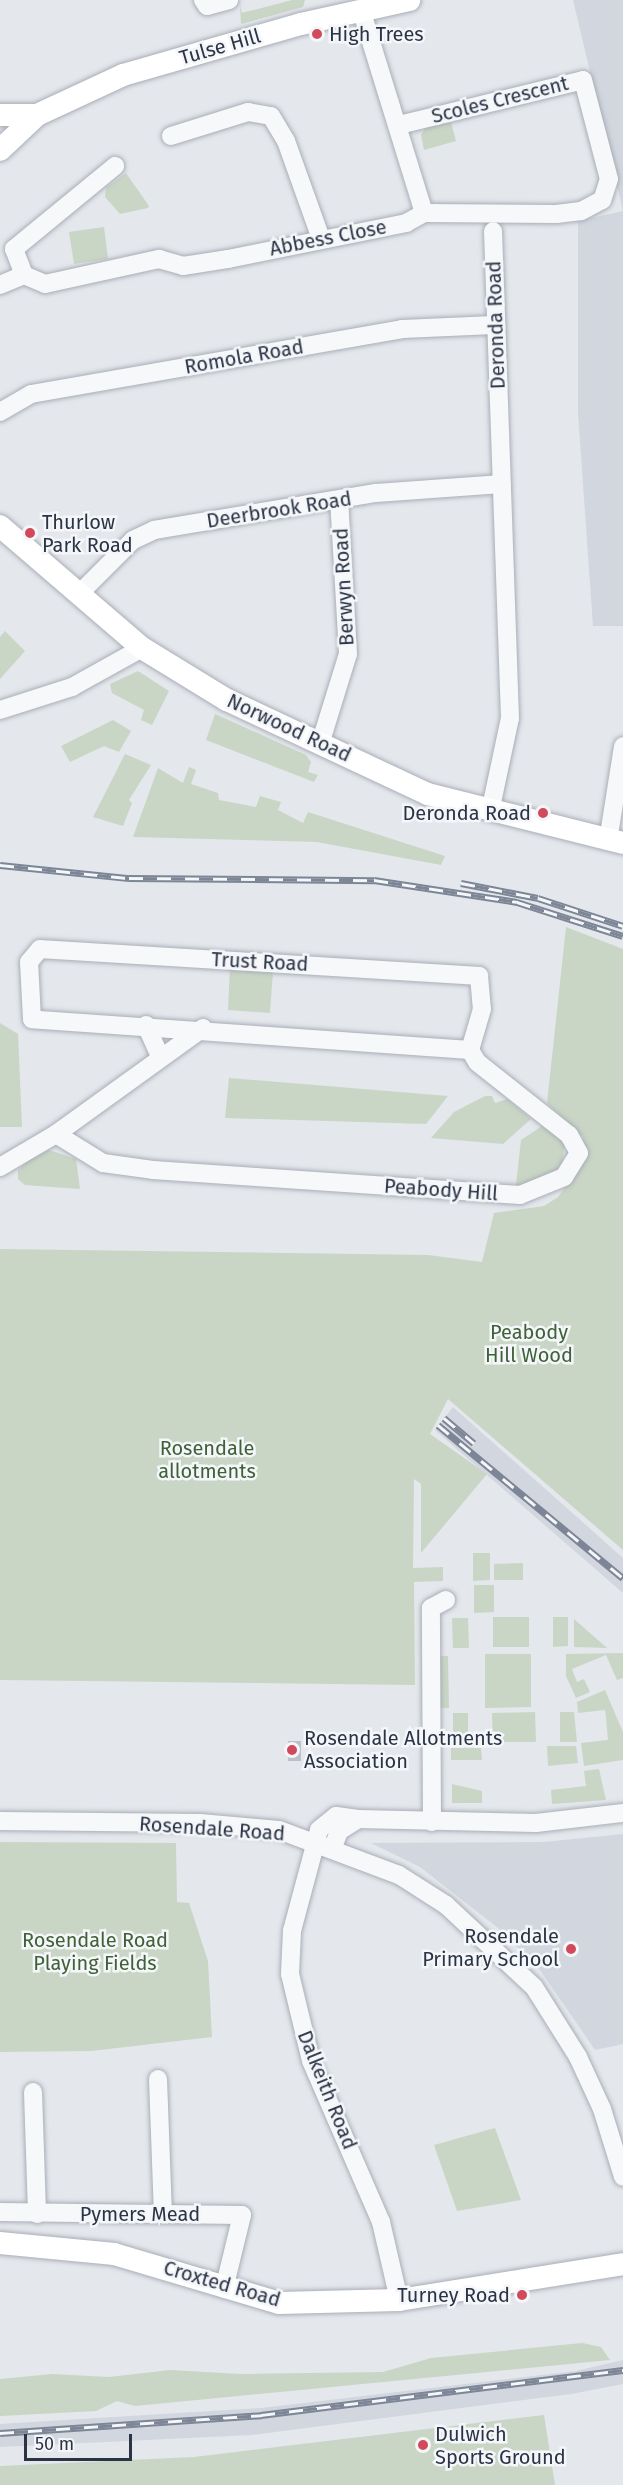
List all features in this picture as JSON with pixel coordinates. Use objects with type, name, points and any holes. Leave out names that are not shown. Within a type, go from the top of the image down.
[{"type":"main road","name":"Tulse Hill","points":[[0,150],[37,115],[123,75],[333,8],[361,10],[409,0]]},
{"type":"main road","name":"Tulse Hill","points":[[0,115],[37,115]]},
{"type":"main road","name":"Norwood Road","points":[[0,526],[142,648],[227,700],[321,741],[400,783],[490,812],[616,842]]},
{"type":"main road","name":"Croxted Road","points":[[0,2243],[114,2254],[224,2289],[279,2303],[399,2301],[623,2264]]},
{"type":"street","points":[[205,3],[229,0]]},
{"type":"street","points":[[361,10],[399,125],[424,213]]},
{"type":"street","name":"Scoles Crescent","points":[[399,125],[582,80],[609,179],[602,200],[588,208],[556,214],[424,213]]},
{"type":"street","points":[[171,136],[248,112],[271,116],[286,141],[321,239]]},
{"type":"street","points":[[0,285],[24,275],[14,249],[115,166]]},
{"type":"street","name":"Abbess Close","points":[[24,275],[45,284],[159,259],[183,266],[406,223],[424,213]]},
{"type":"street","name":"Deronda Road","points":[[490,812],[510,718],[494,325],[493,231]]},
{"type":"street","name":"Romola Road","points":[[0,412],[31,394],[402,329],[494,325]]},
{"type":"street","name":"Deerbrook Road","points":[[80,594],[133,540],[154,530],[426,487],[502,484]]},
{"type":"street","name":"Berwyn Road","points":[[321,741],[348,654],[339,500]]},
{"type":"street","points":[[0,710],[72,687],[142,648]]},
{"type":"street","points":[[616,842],[623,746]]},
{"type":"street","name":"Trust Road","points":[[146,1025],[32,1019],[28,962],[40,949],[480,976],[482,1009],[471,1050]]},
{"type":"street","points":[[161,1058],[146,1025],[471,1050]]},
{"type":"street","points":[[0,1167],[56,1134],[203,1028]]},
{"type":"street","name":"Peabody Hill","points":[[56,1134],[103,1163],[126,1166],[520,1195],[564,1178],[579,1153],[569,1135],[477,1062],[471,1050]]},
{"type":"street","points":[[432,1822],[431,1608],[446,1600]]},
{"type":"street","points":[[316,1840],[328,1820],[336,1816],[432,1822],[536,1823],[623,1814]]},
{"type":"street","points":[[358,1819],[339,1831],[333,1847],[426,1891],[483,1936],[534,1987],[578,2057],[602,2109],[623,2176]]},
{"type":"street","name":"Rosendale Road","points":[[0,1821],[200,1823],[279,1830],[333,1847]]},
{"type":"street","name":"Dalkeith Road","points":[[316,1840],[292,1931],[290,1974],[296,2013],[311,2061],[381,2222],[399,2301]]},
{"type":"street","points":[[158,2079],[163,2214]]},
{"type":"street","points":[[33,2092],[37,2214]]},
{"type":"street","name":"Pymers Mead","points":[[0,2212],[251,2215],[224,2289]]},
{"type":"shaded area","points":[[573,0],[623,0],[623,211]]},
{"type":"shaded area","points":[[623,211],[623,626],[593,626],[578,413],[578,221]]},
{"type":"shaded area","points":[[453,1407],[623,1558],[623,1593],[435,1430]]},
{"type":"shaded area","name":"Rosendale Primary School","points":[[623,1834],[623,2044],[595,2050],[540,1970],[498,1928],[420,1867],[371,1843],[544,1842]]},
{"type":"shaded area","points":[[623,2360],[623,2384],[571,2394],[252,2435],[0,2447],[0,2424],[261,2408],[576,2371]]},
{"type":"green space","points":[[292,0],[305,0],[303,7],[241,24],[240,5],[242,13]]},
{"type":"green space","points":[[450,118],[456,141],[424,150],[421,135],[426,127]]},
{"type":"green space","points":[[126,173],[149,206],[120,214],[105,197],[106,188]]},
{"type":"green space","points":[[104,227],[108,259],[74,264],[69,232]]},
{"type":"green space","points":[[5,631],[25,651],[0,679],[0,637]]},
{"type":"green space","points":[[138,671],[169,691],[152,725],[141,720],[144,710],[112,693],[110,684]]},
{"type":"green space","points":[[215,714],[306,755],[311,762],[308,772],[318,775],[314,782],[206,740]]},
{"type":"green space","points":[[113,720],[131,731],[119,752],[104,746],[70,762],[61,746]]},
{"type":"green space","points":[[125,754],[151,765],[129,800],[132,803],[123,826],[93,817]]},
{"type":"green space","points":[[189,767],[196,770],[191,784],[218,793],[219,800],[256,807],[260,796],[281,802],[278,810],[303,823],[308,812],[445,856],[441,865],[317,842],[133,837],[158,768],[183,783]]},
{"type":"green space","name":"Rosendale allotments","points":[[566,927],[623,949],[623,1550],[448,1399],[430,1434],[487,1474],[421,1553],[421,1484],[414,1479],[413,1568],[443,1567],[443,1581],[414,1582],[415,1685],[0,1680],[0,1249],[428,1255],[482,1262],[494,1213],[544,1206],[558,1197],[585,1160],[583,1137],[547,1103]]},
{"type":"green space","points":[[230,966],[273,971],[270,1013],[228,1010]]},
{"type":"green space","points":[[0,1023],[18,1034],[22,1127],[0,1127]]},
{"type":"green space","points":[[229,1078],[448,1096],[426,1124],[225,1118]]},
{"type":"green space","points":[[485,1096],[492,1096],[495,1103],[507,1099],[531,1119],[503,1144],[431,1138],[454,1112]]},
{"type":"green space","points":[[542,1126],[565,1140],[562,1168],[531,1185],[516,1185],[521,1140]]},
{"type":"green space","points":[[49,1150],[76,1159],[80,1189],[25,1185],[18,1179],[18,1170],[31,1158]]},
{"type":"green space","points":[[473,1553],[490,1553],[490,1580],[473,1581]]},
{"type":"green space","points":[[523,1563],[523,1580],[494,1580],[494,1564]]},
{"type":"green space","points":[[474,1585],[494,1585],[494,1612],[474,1613]]},
{"type":"green space","points":[[493,1617],[529,1617],[529,1647],[493,1647]]},
{"type":"green space","points":[[553,1617],[568,1617],[568,1646],[553,1647]]},
{"type":"green space","points":[[452,1618],[468,1618],[469,1648],[453,1648]]},
{"type":"green space","points":[[574,1619],[607,1648],[574,1647]]},
{"type":"green space","points":[[623,1653],[623,1678],[617,1680],[606,1655],[572,1669],[577,1682],[584,1679],[590,1692],[576,1698],[566,1676],[566,1654]]},
{"type":"green space","points":[[485,1654],[531,1654],[531,1707],[485,1708]]},
{"type":"green space","points":[[438,1656],[448,1656],[449,1708],[438,1708]]},
{"type":"green space","points":[[605,1690],[623,1732],[623,1760],[584,1766],[581,1743],[608,1740],[606,1717],[605,1710],[578,1713],[577,1702]]},
{"type":"green space","points":[[535,1712],[536,1742],[493,1742],[492,1713]]},
{"type":"green space","points":[[560,1712],[574,1712],[577,1742],[560,1742]]},
{"type":"green space","points":[[453,1713],[468,1713],[468,1743],[453,1743]]},
{"type":"green space","points":[[547,1746],[576,1746],[578,1763],[548,1766]]},
{"type":"green space","points":[[451,1748],[481,1748],[482,1760],[451,1760]]},
{"type":"green space","points":[[599,1769],[606,1800],[552,1804],[551,1790],[586,1786],[584,1771]]},
{"type":"green space","points":[[452,1784],[482,1791],[482,1803],[452,1803]]},
{"type":"green space","name":"Rosendale Road Playing Fields","points":[[0,1842],[176,1843],[177,1902],[189,1903],[208,1961],[212,2037],[91,2051],[0,2052]]},
{"type":"green space","points":[[495,2128],[521,2200],[457,2211],[434,2145]]},
{"type":"green space","points":[[582,2343],[601,2347],[610,2360],[135,2406],[117,2401],[96,2411],[0,2416],[0,2379],[52,2374],[109,2377],[170,2370],[241,2374],[383,2372],[431,2358]]},
{"type":"green space","name":"Dulwich Sports Ground","points":[[544,2415],[555,2485],[0,2485],[0,2466],[194,2457]]},
{"type":"building","name":"Rosendale Allotments Association","points":[[288,1741],[301,1741],[301,1761],[288,1761]]},
{"type":"railway","points":[[0,865],[129,878],[374,880],[517,902],[623,936]]},
{"type":"railway","points":[[461,883],[538,898],[623,926]]},
{"type":"railway","points":[[444,1418],[474,1443]]},
{"type":"railway","points":[[438,1425],[623,1578]]},
{"type":"railway","points":[[0,2433],[261,2415],[623,2370]]},
{"type":"place","name":"High Trees","points":[[317,34]]},
{"type":"place","name":"Thurlow Park Road","points":[[30,533]]},
{"type":"place","name":"Deronda Road","points":[[543,813]]},
{"type":"place","name":"Rosendale Allotments Association","points":[[292,1750]]},
{"type":"place","name":"Rosendale Primary School","points":[[571,1949]]},
{"type":"place","name":"Turney Road","points":[[522,2295]]},
{"type":"place","name":"Dulwich Sports Ground","points":[[423,2445]]},
{"type":"park label","name":"Peabody Hill Wood","points":[[529,1344]]}]
